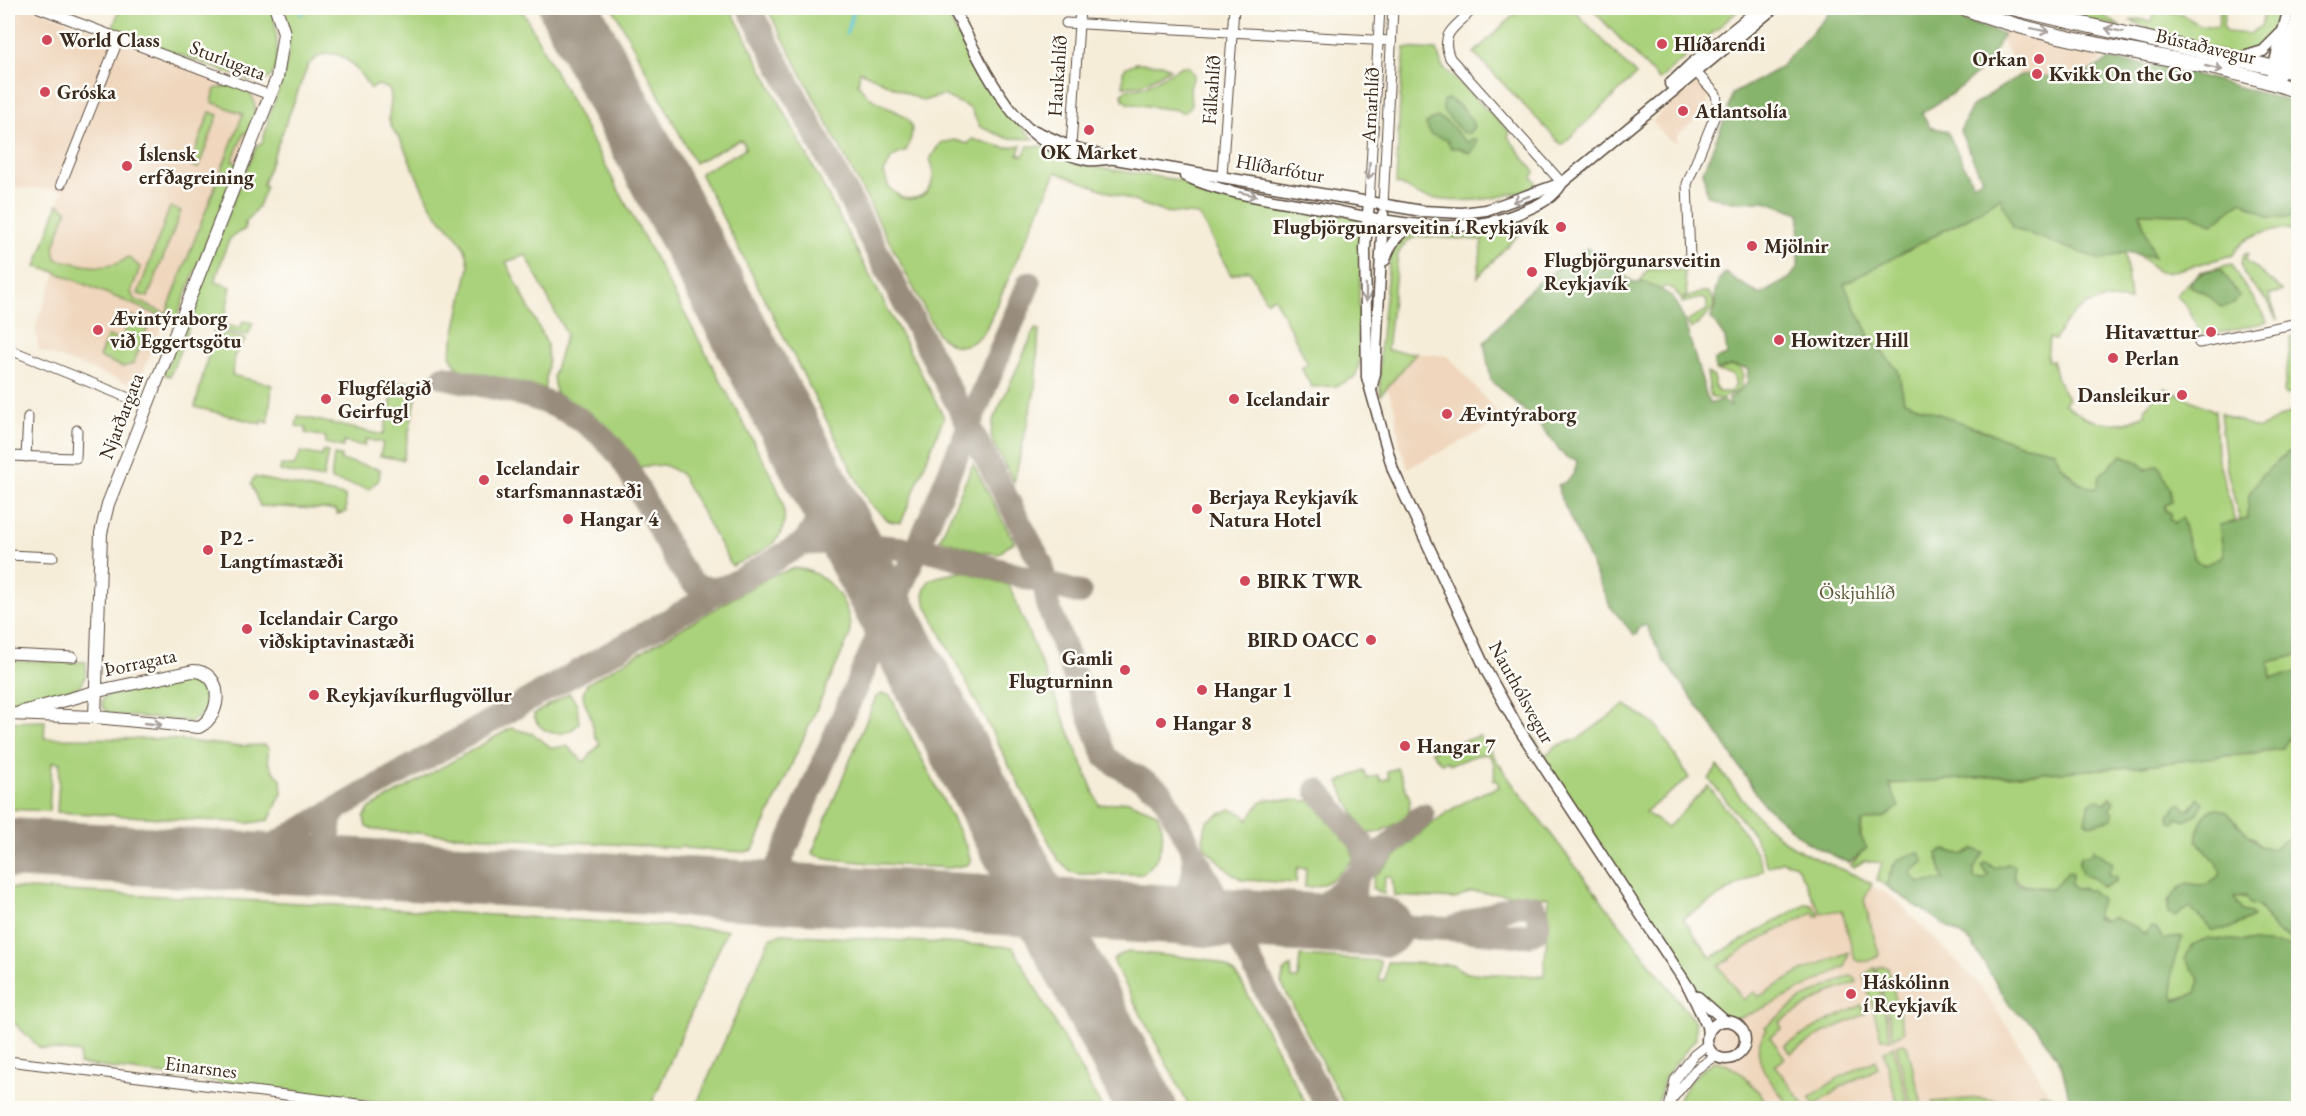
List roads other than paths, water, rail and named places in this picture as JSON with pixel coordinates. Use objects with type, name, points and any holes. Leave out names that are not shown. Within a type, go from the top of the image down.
[{"type":"main road","name":"Njarðargata","points":[[95,717],[98,691],[101,533],[108,504],[277,78],[284,49],[284,33],[276,8]]},
{"type":"main road","name":"Bústaðavegur","points":[[1964,8],[2026,28],[2273,83],[2298,91]]},
{"type":"main road","name":"Bústaðavegur","points":[[2012,8],[2298,73]]},
{"type":"main road","name":"Þorragata","points":[[199,671],[211,677],[218,698],[212,717],[199,727],[95,717],[13,714],[98,691],[199,671]]},
{"type":"street","name":"Sturlugata","points":[[39,8],[270,95]]},
{"type":"street","name":"Hlíðarfótur","points":[[953,8],[998,92],[1045,144],[1069,155],[1091,160],[1109,159]]},
{"type":"street","name":"Haukahlíð","points":[[1071,147],[1080,8]]},
{"type":"street","name":"Fálkahlíð","points":[[1222,175],[1234,8]]},
{"type":"street","name":"Arnarhlíð","points":[[1369,202],[1380,8]]},
{"type":"street","name":"Arnarhlíð","points":[[1383,205],[1393,8]]},
{"type":"street","points":[[1473,8],[1448,35],[1446,47],[1450,58],[1562,183],[1649,110],[1692,68],[1760,8]]},
{"type":"street","points":[[1692,68],[1774,8]]},
{"type":"street","points":[[2278,67],[2282,30],[2289,8]]},
{"type":"street","points":[[2273,83],[2298,14]]},
{"type":"street","points":[[1066,23],[1391,41]]},
{"type":"street","points":[[2240,58],[2262,51],[2282,30]]},
{"type":"street","points":[[61,184],[119,38]]},
{"type":"street","points":[[1690,257],[1687,184],[1718,108],[1716,94],[1692,68]]},
{"type":"street","name":"Hlíðarfótur","points":[[1030,129],[1071,147],[1109,159],[1222,175],[1383,205],[1442,213],[1482,211],[1517,201],[1562,183]]},
{"type":"street","name":"Hlíðarfótur","points":[[1170,169],[1228,190],[1382,220],[1455,227],[1501,220],[1541,203],[1557,192],[1562,183]]},
{"type":"street","name":"Nauthólsvegur","points":[[1369,202],[1367,366],[1375,412],[1393,470],[1487,672],[1517,726],[1689,988],[1707,1026],[1708,1040]]},
{"type":"street","name":"Nauthólsvegur","points":[[1371,390],[1375,373],[1383,205]]},
{"type":"street","points":[[1379,279],[1393,240],[1405,230],[1417,225]]},
{"type":"street","points":[[2199,343],[2298,323]]},
{"type":"street","points":[[8,349],[146,405]]},
{"type":"street","points":[[26,457],[28,417]]},
{"type":"street","points":[[8,456],[76,458],[77,430]]},
{"type":"street","points":[[8,555],[53,557]]},
{"type":"street","points":[[8,654],[73,657]]},
{"type":"street","name":"Nauthólsvegur","points":[[1689,988],[1725,1022]]},
{"type":"street","points":[[1725,1022],[1739,1027],[1745,1038],[1743,1050],[1733,1058],[1716,1056],[1695,1070],[1670,1105],[1675,1080],[1708,1040],[1714,1026],[1725,1022]]},
{"type":"street","points":[[1708,1040],[1716,1056]]},
{"type":"street","name":"Einarsnes","points":[[8,1061],[391,1108]]},
{"type":"waterway","points":[[301,14],[304,8]]},
{"type":"waterway","points":[[846,34],[855,8]]},
{"type":"place","name":"World Class","points":[[47,40]]},
{"type":"place","name":"Hlíðarendi","points":[[1662,44]]},
{"type":"place","name":"Orkan","points":[[2039,59]]},
{"type":"place","name":"Kvikk On the Go","points":[[2037,74]]},
{"type":"place","name":"Gróska","points":[[45,92]]},
{"type":"place","name":"Atlantsolía","points":[[1683,111]]},
{"type":"place","name":"OK Market","points":[[1089,130]]},
{"type":"place","name":"Íslensk erfðagreining","points":[[127,166]]},
{"type":"place","name":"Flugbjörgunarsveitin í Reykjavík","points":[[1561,227]]},
{"type":"place","name":"Mjölnir","points":[[1752,246]]},
{"type":"place","name":"Flugbjörgunarsveitin Reykjavík","points":[[1532,272]]},
{"type":"place","name":"Ævintýraborg við Eggertsgötu","points":[[98,330]]},
{"type":"place","name":"Hitavættur","points":[[2211,332]]},
{"type":"place","name":"Howitzer Hill","points":[[1779,340]]},
{"type":"place","name":"Perlan","points":[[2113,358]]},
{"type":"place","name":"Dansleikur","points":[[2182,395]]},
{"type":"place","name":"Flugfélagið Geirfugl","points":[[326,399]]},
{"type":"place","name":"Icelandair","points":[[1234,399]]},
{"type":"place","name":"Ævintýraborg","points":[[1447,414]]},
{"type":"place","name":"Icelandair starfsmannastæði","points":[[484,480]]},
{"type":"place","name":"Berjaya Reykjavík Natura Hotel","points":[[1197,509]]},
{"type":"place","name":"Hangar 4","points":[[568,519]]},
{"type":"place","name":"P2 - Langtímastæði","points":[[208,550]]},
{"type":"place","name":"BIRK TWR","points":[[1245,581]]},
{"type":"place","name":"Icelandair Cargo viðskiptavinastæði","points":[[247,629]]},
{"type":"place","name":"BIRD OACC","points":[[1371,640]]},
{"type":"place","name":"Gamli Flugturninn","points":[[1125,670]]},
{"type":"place","name":"Hangar 1","points":[[1202,690]]},
{"type":"place","name":"Reykjavíkurflugvöllur","points":[[314,695]]},
{"type":"place","name":"Hangar 8","points":[[1161,723]]},
{"type":"place","name":"Hangar 7","points":[[1405,746]]},
{"type":"place","name":"Háskólinn í Reykjavík","points":[[1851,994]]},
{"type":"park label","name":"Öskjuhlíð","points":[[1857,592]]}]
